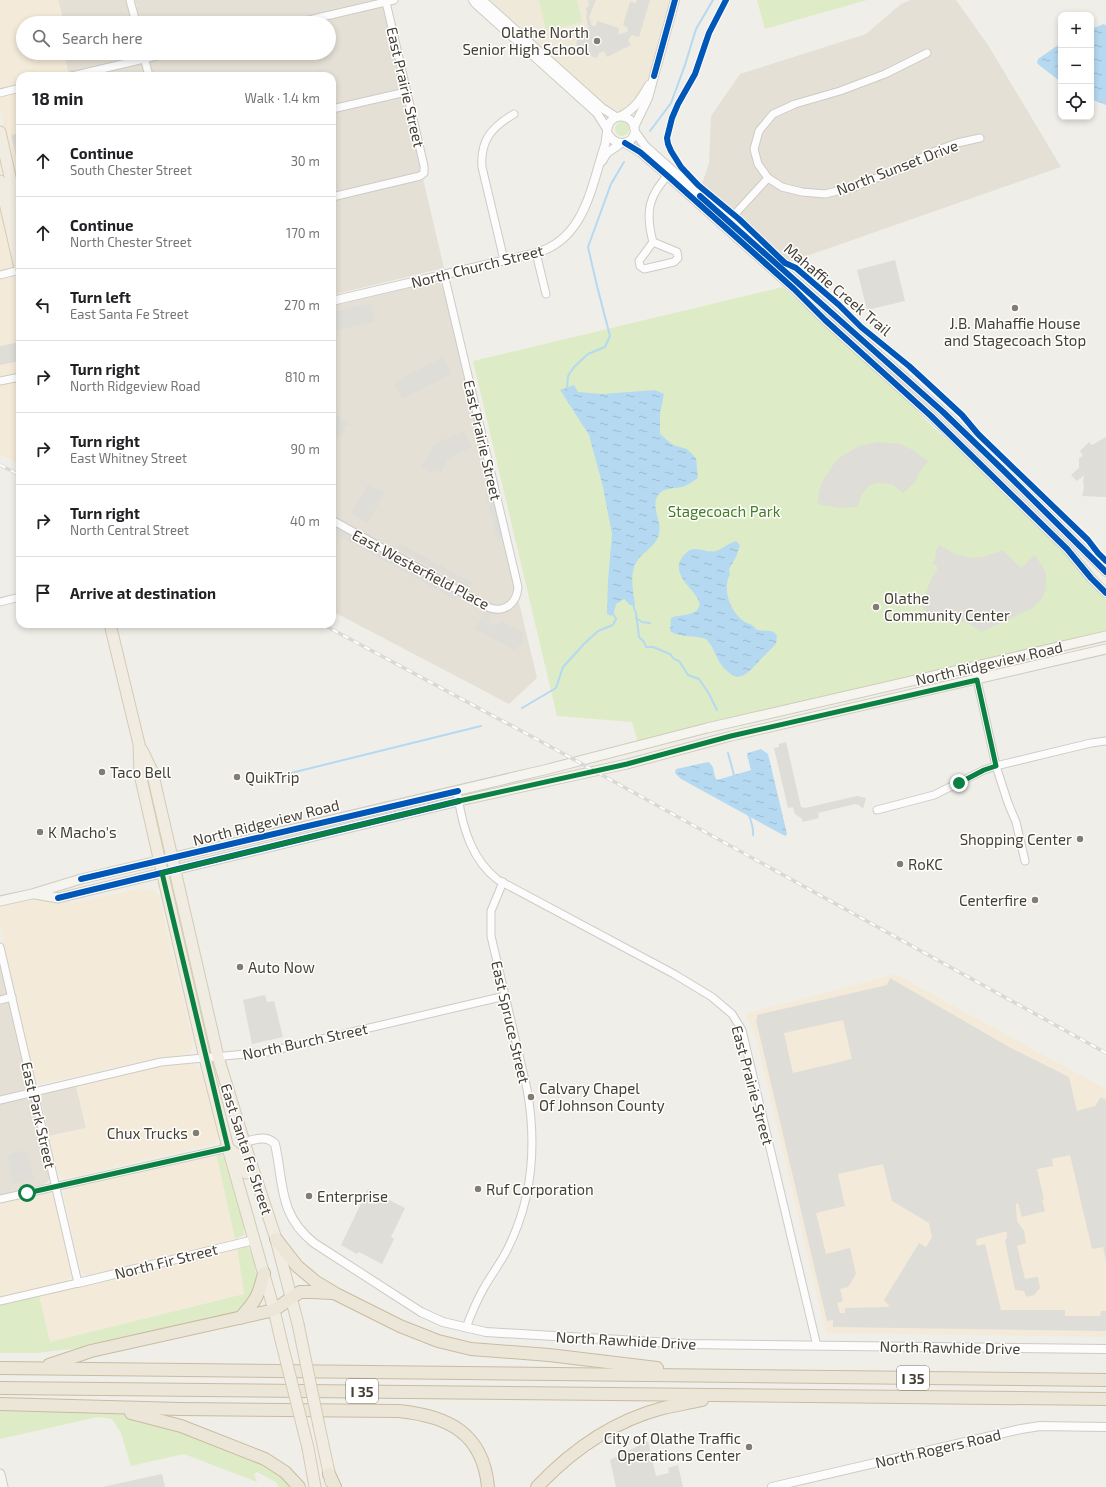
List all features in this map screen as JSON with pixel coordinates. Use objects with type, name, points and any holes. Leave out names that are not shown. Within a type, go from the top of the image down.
[{"type":"highway","points":[[276,1239],[304,1273],[336,1294],[438,1341],[471,1349],[549,1355],[720,1375]]},
{"type":"highway","points":[[240,1318],[252,1306],[258,1296],[264,1273]]},
{"type":"highway","points":[[40,1368],[91,1351],[274,1310],[300,1292],[336,1294]]},
{"type":"highway","name":"I 35","points":[[0,1368],[1106,1380]]},
{"type":"highway","name":"I 35","points":[[0,1388],[1106,1399]]},
{"type":"highway","points":[[537,1487],[574,1452],[596,1437],[622,1423],[663,1408],[725,1395]]},
{"type":"highway","points":[[0,1404],[180,1409],[399,1412],[426,1415],[458,1428],[466,1436],[478,1451],[482,1459],[487,1476],[488,1487]]},
{"type":"highway","points":[[115,1407],[181,1426],[265,1459],[277,1465],[299,1487]]},
{"type":"highway","points":[[329,1474],[333,1487]]},
{"type":"main road","points":[[0,132],[16,243]]},
{"type":"main road","points":[[7,186],[16,211]]},
{"type":"main road","name":"East Santa Fe Street","points":[[111,628],[139,744],[140,774],[205,1058],[228,1148],[274,1310],[308,1448],[315,1487]]},
{"type":"main road","name":"North Ridgeview Road","points":[[0,901],[32,894],[81,879],[160,862],[458,791],[707,728],[1106,636]]},
{"type":"main road","name":"North Ridgeview Road","points":[[32,894],[58,898],[459,801],[627,764],[731,736],[1106,649]]},
{"type":"main road","name":"East Santa Fe Street","points":[[139,744],[152,771],[218,1057],[257,1185],[276,1239],[292,1297],[329,1474]]},
{"type":"main road","points":[[217,1103],[225,1114],[235,1138],[244,1142]]},
{"type":"main road","points":[[228,1148],[242,1161],[247,1174],[257,1185]]},
{"type":"main road","points":[[0,1474],[3,1487]]},
{"type":"street","points":[[130,0],[134,16]]},
{"type":"street","points":[[326,16],[394,0]]},
{"type":"street","points":[[473,0],[597,113],[614,142],[623,144],[640,152],[670,173]]},
{"type":"street","points":[[482,0],[602,108],[619,117],[627,118],[632,121],[644,146],[670,173],[726,224],[825,320],[960,443],[1067,549],[1091,578],[1106,593]]},
{"type":"street","points":[[623,144],[630,140],[648,98],[675,0]]},
{"type":"street","name":"East Prairie Street","points":[[336,196],[420,176],[424,173],[424,166],[386,2]]},
{"type":"street","points":[[726,224],[768,178],[758,164],[754,149],[759,131],[773,114],[795,104],[840,91],[885,74],[927,53]]},
{"type":"street","points":[[86,72],[130,60]]},
{"type":"street","points":[[145,60],[148,72]]},
{"type":"street","points":[[608,132],[612,120],[630,111],[635,106],[654,76]]},
{"type":"street","points":[[0,93],[16,89]]},
{"type":"street","points":[[336,108],[406,92]]},
{"type":"street","points":[[504,260],[482,167],[482,158],[485,141],[492,130],[514,114]]},
{"type":"street","name":"North Church Street","points":[[336,300],[536,253],[556,244],[567,236],[574,228],[583,210],[608,132]]},
{"type":"street","name":"North Sunset Drive","points":[[768,178],[782,187],[802,192],[825,194],[854,187],[894,171],[933,152],[957,143],[980,138]]},
{"type":"street","name":"North Church Street","points":[[598,166],[607,153],[623,144]]},
{"type":"street","points":[[653,242],[677,252],[678,258],[674,262],[644,269],[640,266],[639,261],[653,242],[649,221],[650,206],[656,189],[670,173]]},
{"type":"street","points":[[726,224],[943,412],[1106,572]]},
{"type":"street","points":[[536,253],[546,294]]},
{"type":"street","points":[[0,275],[16,270]]},
{"type":"street","name":"East Prairie Street","points":[[444,274],[518,587],[517,595],[511,604]]},
{"type":"street","points":[[0,381],[16,378]]},
{"type":"street","name":"East Westerfield Place","points":[[336,522],[484,605],[495,609],[503,609],[511,604]]},
{"type":"street","points":[[0,602],[16,599]]},
{"type":"street","points":[[974,666],[996,766],[1016,822],[1025,862]]},
{"type":"street","points":[[877,810],[934,795],[984,770],[996,766],[1106,741]]},
{"type":"street","points":[[458,791],[464,827],[470,844],[484,867],[503,882]]},
{"type":"street","name":"East Prairie Street","points":[[503,882],[674,974],[712,997],[732,1014],[742,1030],[817,1346]]},
{"type":"street","name":"East Spruce Street","points":[[466,1328],[475,1305],[507,1249],[517,1227],[526,1198],[531,1172],[533,1143],[531,1113],[527,1089],[492,944],[490,927],[491,911],[503,882]]},
{"type":"street","name":"East Park Street","points":[[0,947],[78,1283]]},
{"type":"street","name":"North Burch Street","points":[[0,1100],[161,1062],[267,1052],[505,996]]},
{"type":"street","points":[[0,1000],[12,997]]},
{"type":"street","name":"North Rawhide Drive","points":[[244,1142],[266,1138],[275,1144],[286,1205],[295,1223],[306,1237],[409,1306],[437,1319],[466,1328],[491,1332],[682,1344],[1106,1349]]},
{"type":"street","points":[[0,1200],[228,1148]]},
{"type":"street","name":"North Fir Street","points":[[78,1283],[254,1240]]},
{"type":"street","points":[[0,1301],[78,1283]]},
{"type":"street","name":"North Rogers Road","points":[[772,1487],[1021,1429],[1040,1426],[1106,1427]]},
{"type":"shaded area","points":[[0,0],[58,0],[62,16],[16,16],[16,60],[65,60],[68,72],[16,72],[16,85],[0,88]]},
{"type":"shaded area","points":[[58,0],[127,0],[130,9],[137,7],[135,0],[381,0],[444,268],[336,294],[336,72],[68,72],[66,60],[336,60],[336,16],[62,16]]},
{"type":"shaded area","name":"Olathe North Senior High School","points":[[491,0],[670,0],[653,66],[644,89],[638,99],[624,111],[619,111],[606,106],[507,17]]},
{"type":"shaded area","points":[[588,0],[596,0],[589,17],[592,26],[596,26],[597,21],[619,28],[618,34],[621,34],[627,32],[628,28],[623,25],[630,2],[636,3],[637,0],[650,0],[639,37],[632,35],[628,40],[631,45],[607,57],[604,51],[599,53],[597,58],[579,52],[580,47],[576,45],[579,33],[586,34],[588,27],[586,8],[589,6]]},
{"type":"shaded area","points":[[911,0],[956,0],[988,45],[1061,167],[781,265],[695,187],[703,181],[709,163],[711,116],[740,74],[866,34],[901,4]]},
{"type":"shaded area","points":[[16,93],[16,177],[12,173],[0,107],[0,99]]},
{"type":"shaded area","points":[[16,134],[16,156],[11,135]]},
{"type":"shaded area","points":[[0,198],[14,266],[10,269],[0,271]]},
{"type":"shaded area","points":[[895,260],[905,301],[867,310],[857,270]]},
{"type":"shaded area","points":[[11,276],[16,278],[16,374],[0,378],[0,279]]},
{"type":"shaded area","points":[[434,282],[440,283],[444,289],[537,678],[509,704],[336,613],[336,305]]},
{"type":"shaded area","points":[[371,303],[375,322],[336,330],[336,311]]},
{"type":"shaded area","points":[[16,343],[16,362],[0,365],[0,346]]},
{"type":"shaded area","points":[[443,357],[452,374],[402,399],[394,382]]},
{"type":"shaded area","points":[[16,382],[16,462],[0,455],[0,385]]},
{"type":"shaded area","points":[[338,415],[341,420],[346,418],[349,425],[344,427],[346,431],[336,437],[336,416]]},
{"type":"shaded area","points":[[464,431],[472,447],[448,459],[440,473],[434,470],[431,473],[421,466],[435,444]]},
{"type":"shaded area","points":[[1106,437],[1106,497],[1082,496],[1084,488],[1084,475],[1077,481],[1071,475],[1079,468],[1079,458],[1083,456],[1080,451],[1089,442],[1092,445]]},
{"type":"shaded area","points":[[879,442],[900,444],[911,449],[928,461],[918,475],[916,481],[903,493],[892,484],[878,483],[870,485],[861,495],[858,507],[840,508],[817,504],[819,491],[823,480],[835,462],[859,446]]},
{"type":"shaded area","points":[[368,484],[385,493],[367,523],[351,513]]},
{"type":"shaded area","points":[[493,494],[503,538],[497,539],[486,495]]},
{"type":"shaded area","points":[[336,527],[459,594],[456,600],[336,534]]},
{"type":"shaded area","points":[[399,543],[472,583],[469,588],[396,548]]},
{"type":"shaded area","points":[[939,545],[955,554],[972,558],[982,557],[1003,550],[1021,568],[1035,555],[1046,572],[1046,588],[1043,597],[1033,608],[982,632],[966,622],[936,616],[928,612],[922,606],[919,598],[924,597],[932,577],[937,570],[937,566],[932,563],[935,559],[936,550]]},
{"type":"shaded area","points":[[484,608],[493,612],[489,621],[492,625],[497,625],[501,621],[525,634],[522,639],[524,642],[521,646],[518,646],[516,651],[475,629],[484,613]]},
{"type":"shaded area","points":[[786,742],[801,807],[805,808],[857,796],[866,798],[863,809],[859,805],[855,804],[818,813],[819,818],[803,822],[801,818],[795,814],[793,807],[788,808],[774,748],[779,747],[779,744]]},
{"type":"shaded area","points":[[143,888],[154,890],[159,897],[193,1042],[192,1051],[184,1055],[158,1058],[40,1084],[35,1079],[0,927],[0,905],[25,898],[47,898],[73,903]]},
{"type":"shaded area","points":[[0,962],[49,1178],[48,1182],[42,1185],[0,1195]]},
{"type":"shaded area","points":[[895,974],[1106,1089],[1106,1337],[826,1333],[756,1037],[745,1014]]},
{"type":"shaded area","points":[[890,978],[1009,1047],[1069,1077],[1077,1111],[1095,1106],[1101,1097],[1106,1100],[1106,1261],[1103,1247],[1092,1249],[1070,1155],[1052,1159],[1053,1166],[1037,1169],[1044,1199],[1042,1200],[1045,1211],[1022,1217],[1018,1203],[1016,1204],[1017,1221],[1024,1231],[1026,1243],[1017,1246],[1025,1279],[1038,1277],[1040,1288],[1034,1295],[1026,1297],[1024,1291],[1015,1290],[1005,1241],[1007,1232],[977,1239],[976,1242],[977,1246],[985,1244],[1001,1310],[1065,1310],[1065,1316],[1100,1316],[1101,1311],[1106,1311],[1106,1331],[833,1327],[833,1320],[827,1321],[756,1020],[757,1015],[887,985]],"holes":[[[843,1020],[852,1059],[793,1073],[784,1033]],[[883,1164],[892,1201],[929,1223],[932,1237],[926,1247],[919,1243],[884,1300],[889,1305],[888,1307],[845,1308],[845,1313],[840,1313],[837,1303],[843,1301],[840,1289],[848,1287],[856,1274],[850,1248],[826,1254],[816,1213],[845,1206],[838,1174]]]},
{"type":"shaded area","points":[[265,995],[267,1002],[274,1001],[283,1037],[252,1044],[243,1000]]},
{"type":"shaded area","points":[[191,1063],[200,1069],[218,1136],[214,1144],[67,1178],[63,1178],[59,1175],[49,1136],[86,1128],[76,1085],[152,1068]]},
{"type":"shaded area","points":[[76,1085],[86,1128],[49,1136],[41,1101],[42,1095],[46,1092]]},
{"type":"shaded area","points":[[20,1151],[27,1151],[34,1179],[13,1184],[7,1156]]},
{"type":"shaded area","points":[[216,1153],[235,1239],[90,1275],[83,1273],[80,1269],[64,1198],[64,1194],[67,1189],[72,1186]]},
{"type":"shaded area","points":[[368,1189],[405,1208],[391,1237],[394,1239],[382,1264],[359,1252],[357,1254],[341,1245]]},
{"type":"shaded area","points":[[51,1193],[55,1198],[72,1276],[65,1282],[0,1297],[0,1203]]},
{"type":"shaded area","points":[[237,1247],[244,1294],[50,1342],[39,1295]]},
{"type":"shaded area","points":[[648,1441],[656,1476],[669,1473],[668,1468],[678,1465],[683,1487],[616,1487],[610,1460]]},
{"type":"shaded area","points":[[162,1474],[165,1487],[102,1487]]},
{"type":"green space","points":[[539,0],[577,0],[582,22],[546,31]]},
{"type":"green space","points":[[757,0],[867,0],[765,29]]},
{"type":"green space","points":[[619,122],[625,122],[629,126],[629,132],[625,136],[619,136],[615,132],[615,126]]},
{"type":"green space","name":"Stagecoach Park","points":[[783,287],[880,372],[938,432],[969,455],[1070,556],[1085,578],[1106,600],[1106,630],[1101,633],[638,743],[632,722],[557,716],[473,361]]},
{"type":"green space","points":[[216,1153],[221,1154],[224,1158],[244,1226],[244,1235],[235,1239]]},
{"type":"green space","points":[[237,1247],[248,1247],[255,1265],[256,1279],[254,1291],[244,1305],[234,1312],[80,1348],[36,1353],[0,1353],[0,1304],[39,1295],[50,1342],[244,1294]]},
{"type":"green space","points":[[0,1407],[117,1414],[132,1416],[170,1426],[269,1466],[295,1487],[279,1487],[276,1482],[257,1472],[254,1474],[257,1482],[184,1454],[131,1466],[121,1433],[112,1419],[98,1417],[0,1439]]},
{"type":"water","points":[[1104,24],[1106,26],[1106,105],[1094,100],[1094,28]]},
{"type":"water","points":[[1058,45],[1058,80],[1037,63],[1038,59]]},
{"type":"water","points":[[574,385],[578,392],[603,394],[655,390],[664,394],[660,414],[660,434],[673,445],[687,449],[696,458],[698,478],[688,485],[665,490],[657,497],[655,507],[660,527],[658,537],[655,543],[636,562],[632,580],[635,605],[630,605],[624,599],[616,604],[614,612],[611,616],[607,614],[612,534],[603,487],[589,435],[560,390]]},
{"type":"water","points":[[736,541],[740,545],[736,557],[729,569],[730,574],[727,587],[727,594],[732,607],[735,613],[745,622],[758,630],[774,632],[777,636],[776,644],[751,670],[742,676],[732,675],[726,670],[720,663],[706,639],[678,635],[670,631],[671,618],[690,614],[699,607],[697,598],[681,577],[679,564],[682,557],[693,549],[712,552]]},
{"type":"water","points":[[761,749],[768,754],[787,834],[785,836],[681,779],[675,773],[676,769],[708,762],[713,768],[717,780],[751,770],[747,755],[748,753]]},
{"type":"waterway","points":[[650,131],[671,103],[696,29],[713,0]]},
{"type":"waterway","points":[[569,390],[567,388],[568,376],[574,367],[588,354],[605,347],[610,336],[588,247],[611,184],[624,162]]},
{"type":"waterway","points":[[632,602],[636,613],[639,637],[644,642],[646,647],[653,647],[670,654],[674,659],[679,661],[688,675],[699,679],[708,692],[717,710]]},
{"type":"waterway","points":[[522,708],[556,688],[563,667],[598,631],[613,625],[616,619],[612,612]]},
{"type":"waterway","points":[[636,618],[642,622],[650,623]]},
{"type":"waterway","points":[[291,773],[481,726]]},
{"type":"waterway","points":[[728,753],[734,775]]},
{"type":"waterway","points":[[749,815],[753,827],[753,835]]},
{"type":"railway","points":[[0,465],[16,473]]},
{"type":"railway","points":[[329,628],[553,748],[1106,1053]]},
{"type":"cycle path","points":[[654,76],[675,0]]},
{"type":"cycle path","name":"Mahaffie Creek Trail","points":[[726,0],[709,33],[695,74],[672,118],[667,138],[668,144],[681,167],[698,185],[739,219],[785,263],[796,268],[839,305],[861,327],[909,366],[962,415],[978,434],[1088,540],[1106,561]]},
{"type":"cycle path","points":[[625,143],[640,152],[670,178],[794,289],[825,320],[931,416],[1067,549],[1091,578],[1106,593]]},
{"type":"cycle path","points":[[700,196],[943,412],[1106,572]]},
{"type":"cycle path","points":[[81,879],[458,791]]},
{"type":"cycle path","points":[[58,898],[459,801]]},
{"type":"place","name":"Olathe North Senior High School","points":[[597,41]]},
{"type":"place","name":"J.B. Mahaffie House and Stagecoach Stop","points":[[1015,308]]},
{"type":"place","name":"Olathe Community Center","points":[[876,607]]},
{"type":"place","name":"Taco Bell","points":[[102,772]]},
{"type":"place","name":"QuikTrip","points":[[237,777]]},
{"type":"place","name":"K Macho's","points":[[40,832]]},
{"type":"place","name":"Shopping Center","points":[[1080,839]]},
{"type":"place","name":"RoKC","points":[[900,864]]},
{"type":"place","name":"Centerfire","points":[[1035,900]]},
{"type":"place","name":"Auto Now","points":[[240,967]]},
{"type":"place","name":"Calvary Chapel Of Johnson County","points":[[531,1097]]},
{"type":"place","name":"Chux Trucks","points":[[196,1133]]},
{"type":"place","name":"Ruf Corporation","points":[[478,1189]]},
{"type":"place","name":"Enterprise","points":[[309,1196]]},
{"type":"place","name":"City of Olathe Traffic Operations Center","points":[[749,1447]]},
{"type":"route","points":[[27,1193],[228,1148],[205,1058],[162,873],[459,801],[627,764],[731,736],[977,680],[996,766],[984,770],[959,783]]}]
